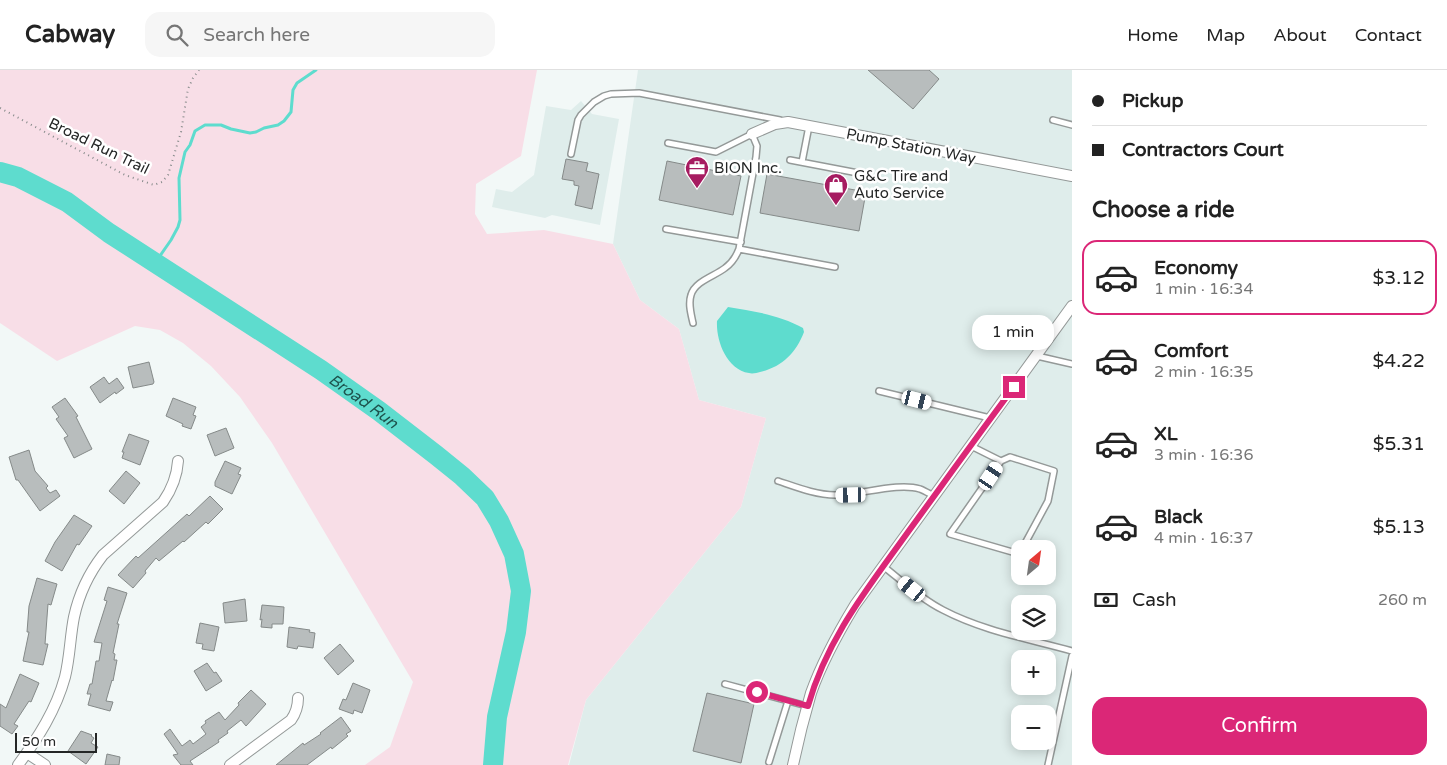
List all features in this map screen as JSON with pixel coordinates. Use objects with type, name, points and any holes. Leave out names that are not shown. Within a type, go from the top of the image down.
[{"type":"street","name":"Pump Station Way","points":[[752,134],[775,124],[788,122],[1072,176]]},
{"type":"street","points":[[793,765],[812,692],[841,628],[855,605],[1072,306]]},
{"type":"street","points":[[18,765],[40,735],[52,713],[61,690],[70,654],[78,600],[85,583],[103,555],[163,502],[175,482],[178,461]]},
{"type":"street","points":[[230,765],[291,720],[296,714],[298,698]]},
{"type":"street","points":[[27,753],[45,765]]},
{"type":"lane","points":[[571,154],[578,120],[581,115],[594,102],[611,94],[639,93],[788,122]]},
{"type":"lane","points":[[1053,120],[1072,125]]},
{"type":"lane","points":[[802,162],[809,126]]},
{"type":"lane","points":[[668,143],[716,152],[752,134],[757,146],[739,249],[732,262],[693,290],[690,303],[693,323]]},
{"type":"lane","points":[[790,160],[858,172]]},
{"type":"lane","points":[[666,230],[740,242]]},
{"type":"lane","points":[[739,249],[835,267]]},
{"type":"lane","points":[[1036,355],[1072,364]]},
{"type":"lane","points":[[880,391],[991,418]]},
{"type":"lane","points":[[971,446],[1001,461]]},
{"type":"lane","points":[[1011,552],[950,534],[1001,461],[1010,457],[1054,471],[1048,501],[1027,540]]},
{"type":"lane","points":[[778,481],[818,493],[832,495],[851,495],[887,489],[911,488],[919,489],[935,496]]},
{"type":"lane","points":[[884,566],[942,610],[978,625],[1072,651]]},
{"type":"lane","points":[[1048,765],[1072,656]]},
{"type":"lane","points":[[725,684],[808,706]]},
{"type":"lane","points":[[770,762],[788,701]]},
{"type":"path","name":"Broad Run Trail","points":[[0,108],[125,175],[154,185],[162,182],[168,175],[181,132],[188,89],[199,70]]},
{"type":"shaded area","points":[[0,70],[537,70],[521,156],[476,184],[475,214],[487,234],[544,230],[613,244],[640,300],[679,329],[699,400],[766,418],[741,507],[586,700],[568,765],[365,765],[390,747],[413,682],[272,443],[240,397],[211,366],[183,343],[160,330],[135,326],[57,361],[0,323]]},
{"type":"shaded area","points":[[638,70],[1072,70],[1072,765],[569,765],[586,700],[741,507],[766,418],[699,400],[679,329],[640,300],[613,244]]},
{"type":"shaded area","points":[[581,101],[592,114],[619,119],[600,225],[552,215],[545,218],[492,207],[496,189],[512,192],[534,175],[546,106],[571,110]]},
{"type":"water","points":[[728,307],[776,317],[803,328],[804,332],[801,340],[792,353],[775,367],[756,373],[741,370],[734,366],[724,353],[718,337],[717,321]]},
{"type":"building","points":[[868,70],[929,70],[939,79],[913,109]]},
{"type":"building","points":[[566,159],[588,163],[586,171],[599,174],[592,209],[575,205],[579,186],[574,185],[574,181],[562,179]]},
{"type":"building","points":[[667,161],[741,176],[733,215],[659,200]]},
{"type":"building","points":[[767,174],[866,192],[859,231],[760,213]]},
{"type":"building","points":[[149,362],[153,384],[133,388],[128,367]]},
{"type":"building","points":[[104,377],[109,384],[117,378],[124,388],[100,403],[90,387]]},
{"type":"building","points":[[65,398],[78,416],[76,417],[92,449],[74,458],[64,438],[68,436],[56,419],[59,417],[52,407]]},
{"type":"building","points":[[173,398],[196,407],[193,415],[196,416],[191,429],[166,416]]},
{"type":"building","points":[[226,428],[234,448],[215,456],[207,435]]},
{"type":"building","points":[[129,434],[149,441],[140,465],[122,458],[124,452],[122,452]]},
{"type":"building","points":[[29,450],[35,471],[48,486],[46,488],[50,493],[56,490],[60,496],[40,511],[18,480],[16,480],[9,457]]},
{"type":"building","points":[[225,461],[241,468],[238,474],[241,475],[232,494],[215,486]]},
{"type":"building","points":[[126,471],[140,483],[124,504],[109,491]]},
{"type":"building","points":[[210,496],[223,509],[208,524],[206,522],[159,561],[156,558],[133,588],[118,575],[136,556],[138,558]]},
{"type":"building","points":[[74,515],[92,526],[79,545],[77,544],[62,571],[45,561],[55,542]]},
{"type":"building","points":[[37,578],[57,584],[51,605],[48,604],[45,644],[48,644],[43,665],[23,661],[29,632],[27,632],[29,606]]},
{"type":"building","points":[[108,587],[127,593],[117,624],[119,624],[113,653],[115,654],[114,660],[117,660],[113,681],[106,701],[113,702],[110,711],[88,705],[91,694],[87,694],[90,684],[92,684],[96,661],[99,661],[102,643],[94,642],[107,601],[104,600]]},
{"type":"building","points":[[245,599],[247,621],[225,623],[223,603]]},
{"type":"building","points":[[262,605],[284,607],[283,624],[272,624],[272,628],[261,627]]},
{"type":"building","points":[[200,623],[219,627],[214,651],[202,649],[203,644],[196,643]]},
{"type":"building","points":[[289,627],[310,630],[309,632],[315,633],[313,648],[298,646],[297,649],[287,647]]},
{"type":"building","points":[[340,644],[354,661],[338,675],[324,658]]},
{"type":"building","points":[[207,663],[222,681],[206,691],[194,671]]},
{"type":"building","points":[[20,674],[39,683],[31,702],[29,701],[14,724],[18,726],[12,734],[0,726],[0,704],[6,708]]},
{"type":"building","points":[[353,683],[370,690],[362,713],[354,710],[353,714],[339,709],[343,699],[346,700]]},
{"type":"building","points":[[251,690],[266,704],[246,726],[241,720],[218,740],[219,742],[190,761],[193,765],[181,765],[173,755],[178,754],[164,734],[170,729],[182,746],[190,740],[193,744],[206,734],[201,727],[206,723],[205,721],[219,712],[225,720]]},
{"type":"building","points":[[707,693],[754,704],[741,763],[693,751]]},
{"type":"building","points":[[341,717],[351,731],[346,734],[348,736],[332,749],[331,747],[307,765],[276,765],[303,743],[304,745],[321,734]]},
{"type":"building","points":[[81,731],[92,735],[94,738],[91,743],[98,747],[86,764],[68,751]]},
{"type":"building","points":[[107,754],[120,757],[119,765],[105,765]]},
{"type":"waterway","points":[[155,263],[178,227],[180,220],[179,178],[185,152],[190,145],[195,131],[205,125],[221,125],[250,133],[278,125],[291,112],[293,90],[297,83],[316,70]]},
{"type":"waterway","name":"Broad Run","points":[[0,172],[18,177],[67,202],[109,233],[321,370],[379,411],[436,455],[485,498],[499,521],[514,554],[521,591],[516,632],[497,717],[493,765]]},
{"type":"place","name":"BION Inc.","points":[[697,189]]},
{"type":"place","name":"G&C Tire and Auto Service","points":[[836,206]]},
{"type":"route","points":[[757,692],[808,706],[827,656],[855,605],[1014,387]]}]
